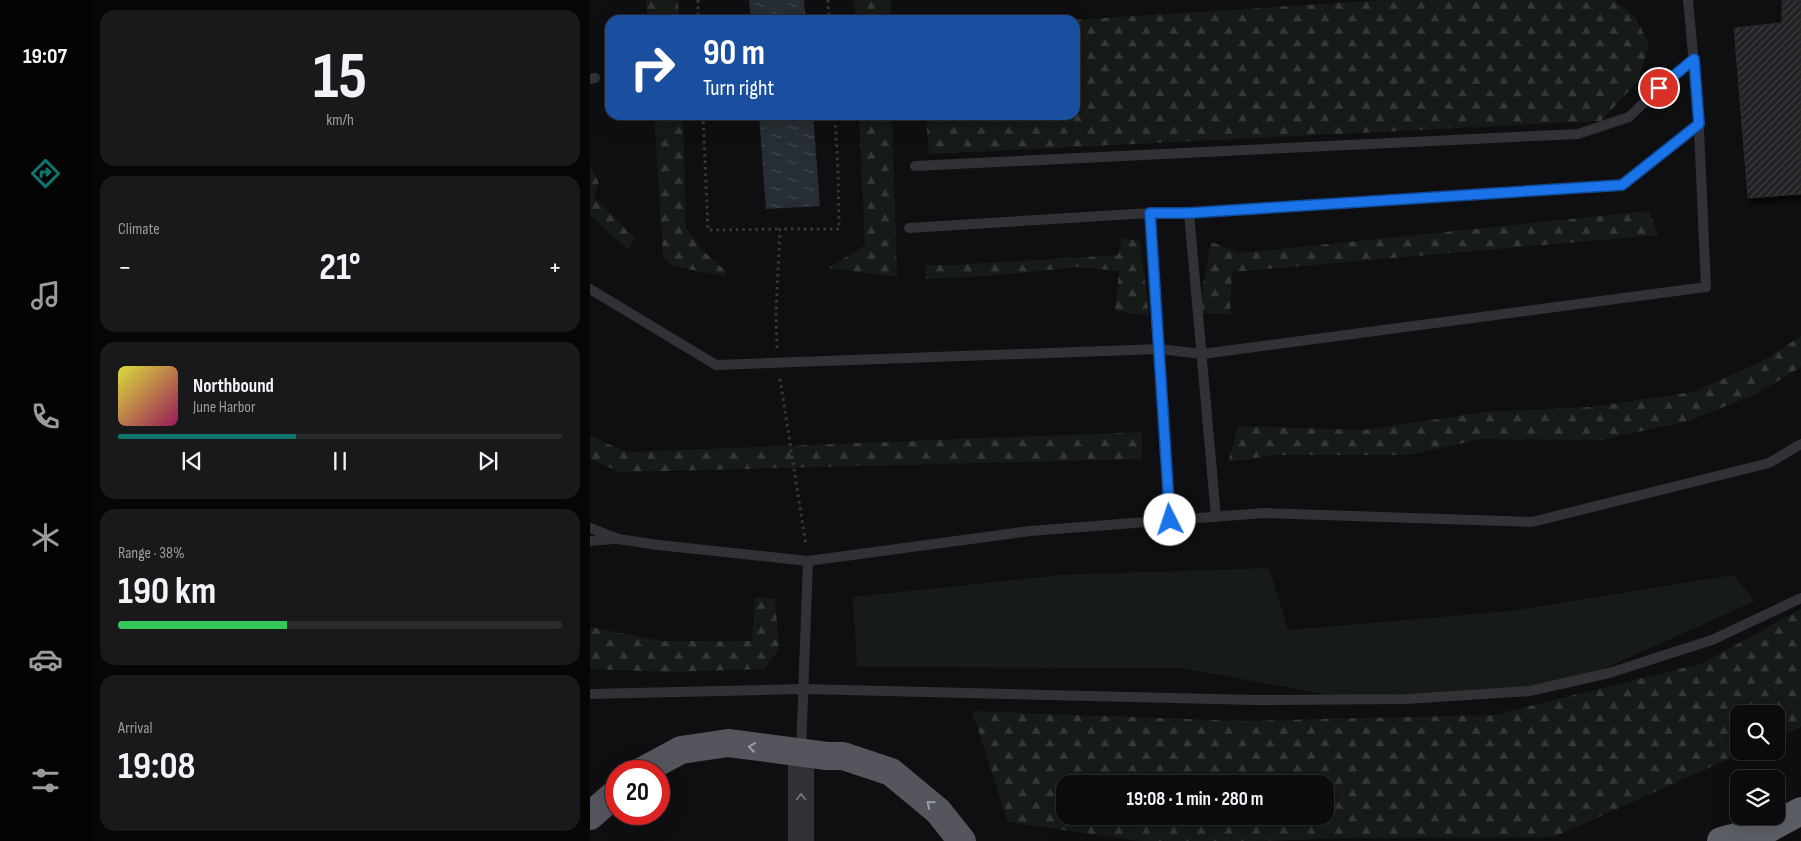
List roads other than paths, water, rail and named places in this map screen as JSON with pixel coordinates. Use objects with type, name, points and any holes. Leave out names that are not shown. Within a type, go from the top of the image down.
[{"type":"highway","points":[[663,760],[682,750],[728,743],[827,756],[843,756],[891,772],[938,811],[962,841]]},
{"type":"highway","points":[[590,816],[605,803]]},
{"type":"highway","points":[[1721,841],[1770,828],[1801,811]]},
{"type":"street","points":[[800,841],[801,753]]},
{"type":"lane","points":[[590,289],[716,365],[1159,349],[1202,354],[1706,287],[1699,124],[1688,0]]},
{"type":"lane","points":[[915,166],[1578,134],[1629,117],[1659,88],[1694,59]]},
{"type":"lane","points":[[909,228],[1150,213],[1189,213],[1622,185],[1699,124]]},
{"type":"lane","points":[[1150,213],[1170,520]]},
{"type":"lane","points":[[1189,213],[1216,517]]},
{"type":"lane","points":[[590,528],[618,538],[658,545],[808,561],[1030,531],[1264,513],[1532,522],[1768,463],[1801,444]]},
{"type":"lane","points":[[590,541],[618,538]]},
{"type":"lane","points":[[801,753],[808,561]]},
{"type":"lane","points":[[590,694],[803,688],[1256,700],[1406,700],[1530,691],[1609,673],[1712,640],[1801,598]]},
{"type":"water","points":[[749,0],[804,0],[806,15],[750,15]]},
{"type":"water","points":[[759,120],[813,120],[820,206],[766,209]]}]
